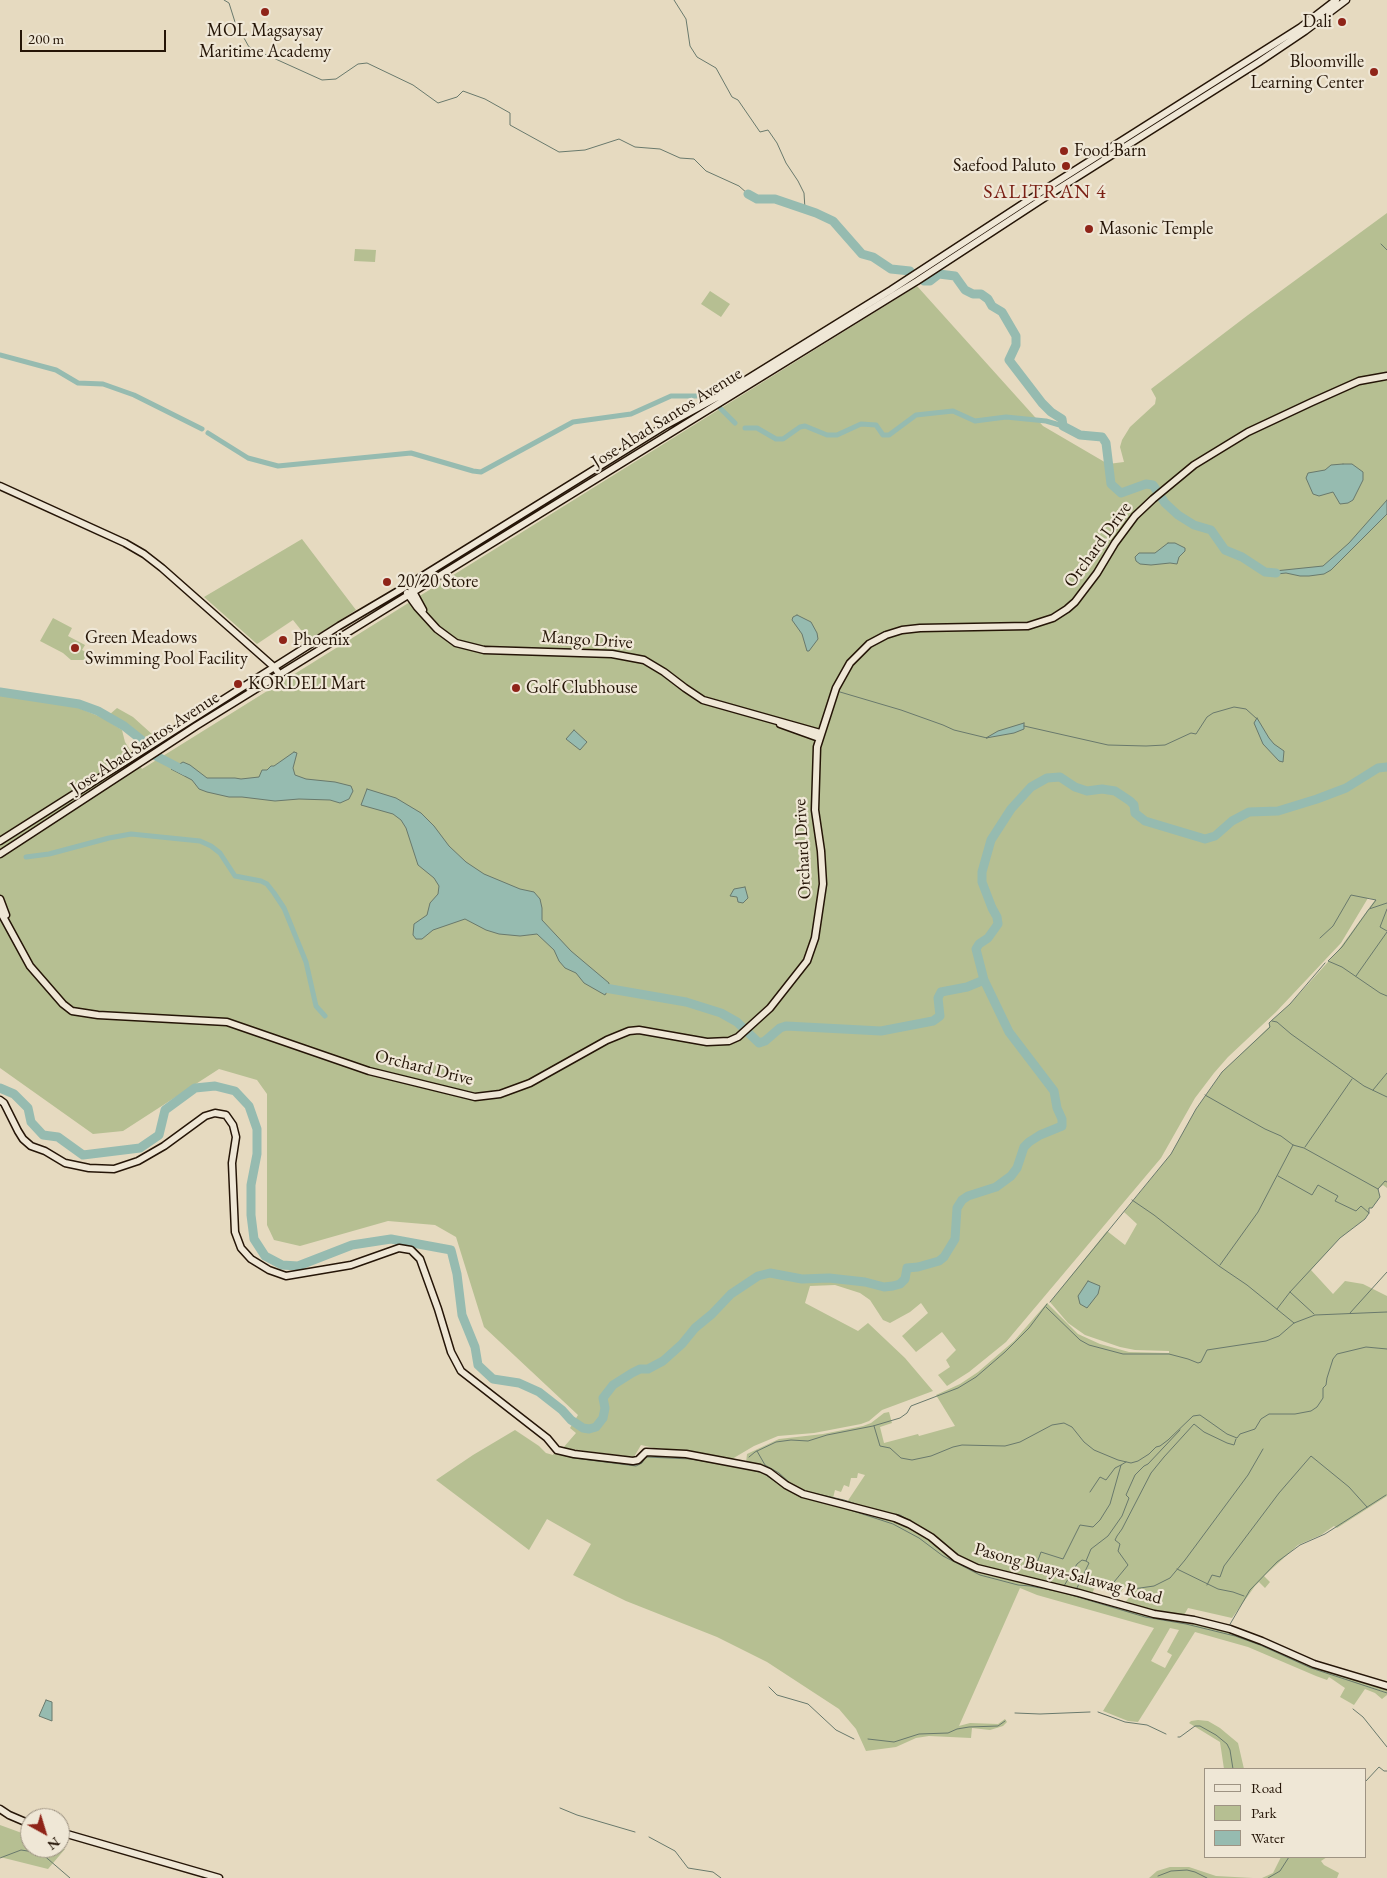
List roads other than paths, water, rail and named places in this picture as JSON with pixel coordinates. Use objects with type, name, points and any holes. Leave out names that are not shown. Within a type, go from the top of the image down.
[{"type":"street","name":"Jose Abad Santos Avenue","points":[[0,854],[162,749],[709,406],[917,281],[1083,169],[1301,27],[1336,0]]},
{"type":"street","name":"Jose Abad Santos Avenue","points":[[719,400],[918,272],[1297,36],[1346,0]]},
{"type":"street","name":"Orchard Drive","points":[[0,911],[26,960],[72,1011],[98,1015],[227,1022],[369,1071],[475,1097],[500,1094],[530,1083],[607,1040],[629,1031],[640,1030],[718,1042],[729,1041],[738,1037],[770,1008],[807,961],[815,938],[822,884],[821,851],[815,810],[815,778],[819,735],[836,688],[850,663],[869,644],[886,635],[902,630],[1028,626],[1053,618],[1068,609],[1075,602],[1126,526],[1153,499],[1194,465],[1248,432],[1359,381],[1387,376]]},
{"type":"street","name":"Jose Abad Santos Avenue","points":[[0,841],[274,667],[666,425],[709,406]]},
{"type":"street","points":[[0,486],[125,543],[144,554],[274,667],[280,675]]},
{"type":"street","name":"Mango Drive","points":[[406,586],[437,629],[456,643],[476,648],[612,654],[644,660],[703,700],[792,724],[819,735]]},
{"type":"street","name":"Orchard Drive","points":[[0,899],[26,960]]},
{"type":"street","name":"Pasong Buaya-Salawag Road","points":[[0,1100],[4,1104],[18,1132],[31,1146],[45,1151],[65,1163],[89,1168],[114,1169],[138,1161],[164,1146],[204,1116],[215,1112],[226,1116],[233,1125],[236,1137],[232,1163],[236,1232],[241,1248],[251,1259],[269,1270],[286,1276],[351,1265],[399,1248],[411,1250],[420,1259],[451,1352],[461,1371],[547,1438],[557,1450],[574,1454],[633,1461],[638,1460],[646,1452],[686,1454],[760,1468],[803,1494],[895,1518],[909,1524],[931,1537],[956,1558],[976,1568],[1079,1592],[1154,1614],[1194,1620],[1222,1627],[1262,1641],[1314,1664],[1387,1686]]},
{"type":"street","points":[[0,1809],[20,1820]]},
{"type":"street","points":[[70,1835],[219,1878]]},
{"type":"water","points":[[1352,464],[1363,472],[1363,480],[1353,500],[1340,504],[1333,492],[1319,496],[1313,494],[1306,478],[1308,473],[1325,470],[1331,465]]},
{"type":"water","points":[[1387,500],[1387,514],[1331,570],[1324,574],[1309,576],[1265,572],[1323,566],[1349,543]]},
{"type":"water","points":[[1168,543],[1175,543],[1185,548],[1177,564],[1151,565],[1140,564],[1136,561],[1135,557],[1139,553],[1155,553]]},
{"type":"water","points":[[797,615],[811,622],[817,633],[818,639],[809,651],[807,651],[802,634],[792,620]]},
{"type":"water","points":[[1257,718],[1269,738],[1284,751],[1283,762],[1279,761],[1263,744],[1254,723]]},
{"type":"water","points":[[1024,723],[1024,729],[1014,733],[986,738],[998,731]]},
{"type":"water","points":[[574,730],[587,742],[580,750],[566,739]]},
{"type":"water","points":[[294,752],[297,753],[293,768],[295,775],[306,779],[351,786],[353,791],[349,799],[340,803],[330,800],[299,799],[275,801],[229,797],[199,789],[192,780],[171,769],[183,762],[207,778],[241,779],[259,777],[262,770],[267,770]]},
{"type":"water","points":[[367,789],[396,798],[421,813],[434,826],[449,846],[466,862],[484,874],[520,889],[534,892],[540,899],[542,920],[571,951],[609,983],[605,995],[584,983],[576,973],[565,968],[554,950],[537,934],[520,936],[499,934],[486,930],[465,919],[433,930],[422,939],[416,939],[413,935],[414,924],[427,915],[430,903],[438,894],[439,886],[434,878],[418,865],[406,828],[401,820],[393,814],[361,805]]},
{"type":"water","points":[[745,887],[748,898],[743,903],[738,902],[737,897],[730,896],[734,889]]},
{"type":"water","points":[[1088,1281],[1100,1286],[1098,1294],[1087,1308],[1080,1304],[1078,1296]]},
{"type":"water","points":[[46,1700],[52,1702],[52,1721],[39,1716]]},
{"type":"waterway","points":[[224,0],[229,3],[235,22],[249,47],[322,80],[336,79],[358,64],[367,63],[413,85],[438,103],[457,97],[463,91],[485,99],[510,113],[510,125],[559,152],[585,150],[619,139],[635,147],[660,149],[680,158],[694,159],[706,171],[739,186],[748,194]]},
{"type":"waterway","points":[[674,0],[686,19],[690,46],[697,57],[716,68],[732,97],[738,100],[760,132],[768,130],[777,143],[786,163],[804,193],[805,209]]},
{"type":"waterway","points":[[748,194],[757,199],[775,199],[833,221],[862,254],[873,257],[891,269],[910,271]]},
{"type":"waterway","points":[[1381,244],[1387,250]]},
{"type":"waterway","points":[[924,281],[930,281],[939,274],[955,276],[965,290],[973,294],[981,294],[988,299],[992,306],[1002,312],[1016,336],[1016,345],[1009,360],[1042,403],[1062,419],[1063,426],[1080,435],[1102,437],[1106,443],[1111,484],[1121,493],[1146,484],[1153,485],[1165,503],[1178,515],[1194,525],[1211,530],[1225,550],[1242,557],[1265,572],[1276,573]]},
{"type":"waterway","points":[[0,355],[56,370],[78,383],[103,384],[134,395],[202,429]]},
{"type":"waterway","points":[[208,433],[248,458],[278,466],[411,453],[481,472],[573,422],[631,414],[671,396],[708,396],[735,423]]},
{"type":"waterway","points":[[745,428],[757,428],[776,439],[783,439],[800,427],[805,426],[827,435],[837,435],[861,424],[876,425],[883,435],[889,435],[916,415],[953,411],[975,421],[1006,417],[1046,421],[1063,426]]},
{"type":"waterway","points":[[0,692],[79,704],[98,711],[124,726],[148,745],[156,756],[185,771]]},
{"type":"waterway","points":[[840,692],[901,710],[954,730],[987,738]]},
{"type":"waterway","points":[[1024,726],[1108,745],[1146,746],[1165,745],[1191,733],[1196,734],[1207,717],[1213,713],[1234,707],[1246,709],[1257,719]]},
{"type":"waterway","points":[[0,1088],[14,1094],[28,1108],[31,1122],[43,1135],[58,1137],[83,1155],[140,1148],[159,1135],[165,1110],[195,1088],[215,1086],[235,1091],[249,1106],[257,1129],[257,1154],[251,1185],[251,1215],[254,1239],[265,1256],[282,1265],[298,1266],[352,1245],[391,1239],[451,1250],[457,1274],[462,1315],[475,1347],[478,1365],[493,1379],[519,1383],[539,1392],[562,1410],[571,1420],[583,1428],[589,1429],[596,1427],[603,1418],[605,1408],[603,1398],[613,1385],[640,1369],[648,1369],[663,1361],[731,1294],[758,1276],[770,1273],[802,1279],[829,1278],[865,1282],[884,1287],[900,1284],[905,1279],[907,1268],[939,1261],[944,1257],[955,1239],[957,1208],[962,1200],[968,1196],[996,1187],[1011,1176],[1017,1168],[1024,1147],[1029,1142],[1062,1126],[1062,1119],[1057,1108],[1054,1091],[1009,1032],[984,980],[976,949],[979,944],[988,938],[998,924],[997,917],[982,882],[982,872],[991,840],[1011,809],[1031,787],[1047,778],[1060,777],[1075,787],[1087,791],[1102,789],[1115,791],[1130,801],[1134,805],[1135,813],[1145,821],[1205,839],[1215,836],[1232,821],[1249,812],[1278,811],[1317,799],[1346,788],[1378,768],[1387,767]]},
{"type":"waterway","points":[[26,857],[49,854],[131,834],[200,841],[211,846],[220,853],[235,876],[261,881],[267,884],[274,893],[284,908],[306,962],[316,1006],[325,1016]]},
{"type":"waterway","points":[[1320,938],[1333,926],[1351,895],[1376,900],[1370,908]]},
{"type":"waterway","points":[[1387,903],[1369,909],[1342,947],[1328,961],[1342,967],[1387,996]]},
{"type":"waterway","points":[[1387,909],[1380,927],[1387,931]]},
{"type":"waterway","points":[[1356,976],[1387,932]]},
{"type":"waterway","points":[[1050,1302],[1171,1154],[1196,1109],[1222,1072],[1270,1027],[1269,1023],[1290,1004],[1325,963]]},
{"type":"waterway","points":[[600,983],[605,988],[686,1002],[721,1013],[737,1022],[759,1043],[765,1041],[780,1028],[786,1026],[881,1031],[933,1021],[940,1016],[938,998],[941,992],[967,987],[984,980]]},
{"type":"waterway","points":[[1272,1021],[1277,1022],[1364,1086],[1387,1097]]},
{"type":"waterway","points":[[1373,1090],[1387,1073]]},
{"type":"waterway","points":[[1305,1147],[1352,1079]]},
{"type":"waterway","points":[[1205,1095],[1281,1136],[1293,1145],[1304,1148],[1378,1189]]},
{"type":"waterway","points":[[1220,1265],[1258,1212],[1293,1145]]},
{"type":"waterway","points":[[1278,1176],[1312,1195],[1318,1185],[1338,1196],[1335,1201],[1356,1211],[1361,1206],[1369,1213]]},
{"type":"waterway","points":[[1277,1309],[1290,1292],[1340,1238],[1365,1219],[1369,1213],[1369,1208],[1372,1208],[1380,1197],[1378,1189],[1385,1181],[1387,1182]]},
{"type":"waterway","points":[[1132,1200],[1247,1285],[1294,1323]]},
{"type":"waterway","points":[[1350,1313],[1387,1272]]},
{"type":"waterway","points":[[1290,1292],[1314,1314]]},
{"type":"waterway","points":[[749,1457],[776,1442],[791,1440],[808,1441],[900,1418],[907,1413],[911,1406],[958,1388],[976,1377],[1029,1328],[1047,1304]]},
{"type":"waterway","points":[[1046,1307],[1080,1340],[1089,1345],[1123,1354],[1169,1354],[1198,1363],[1201,1362],[1207,1350],[1266,1341],[1279,1336],[1294,1323],[1315,1315],[1387,1312]]},
{"type":"waterway","points":[[874,1426],[880,1446],[890,1448],[901,1458],[912,1460],[931,1456],[962,1445],[1005,1446],[1020,1442],[1052,1425],[1064,1423],[1072,1427],[1084,1442],[1094,1450],[1131,1463],[1138,1461],[1168,1440],[1193,1416],[1200,1415],[1227,1434],[1237,1438],[1240,1434],[1255,1429],[1261,1419],[1269,1414],[1295,1414],[1311,1411],[1317,1407],[1323,1398],[1323,1388],[1326,1385],[1333,1359],[1337,1354],[1366,1347],[1387,1349]]},
{"type":"waterway","points":[[1114,1582],[1128,1565],[1118,1551],[1120,1544],[1115,1540],[1151,1473],[1164,1457],[1194,1424],[1204,1432],[1227,1443],[1234,1445],[1236,1439]]},
{"type":"waterway","points":[[1076,1590],[1089,1563],[1086,1561],[1091,1549],[1108,1536],[1122,1516],[1129,1498],[1126,1495],[1135,1475],[1180,1430]]},
{"type":"waterway","points":[[1133,1589],[1154,1586],[1170,1578],[1248,1475],[1263,1449]]},
{"type":"waterway","points":[[757,1451],[765,1465],[779,1473],[791,1484]]},
{"type":"waterway","points":[[555,1453],[574,1458],[636,1466],[644,1460]]},
{"type":"waterway","points":[[1207,1585],[1212,1575],[1220,1577],[1224,1566],[1279,1493],[1311,1456],[1349,1487],[1367,1507]]},
{"type":"waterway","points":[[646,1457],[691,1459],[732,1466]]},
{"type":"waterway","points":[[1034,1571],[1041,1552],[1063,1559],[1080,1525],[1093,1527],[1100,1520],[1110,1504],[1121,1465],[1126,1462]]},
{"type":"waterway","points":[[1090,1492],[1100,1477],[1106,1480],[1115,1468],[1121,1465]]},
{"type":"waterway","points":[[748,1469],[763,1473],[801,1497],[814,1500]]},
{"type":"waterway","points":[[804,1491],[865,1507]]},
{"type":"waterway","points":[[1229,1626],[1250,1590],[1277,1562],[1300,1545],[1325,1534],[1386,1495]]},
{"type":"waterway","points":[[844,1508],[893,1524],[919,1538],[943,1556],[980,1575],[1018,1585],[1061,1592],[1145,1617],[1186,1624],[1235,1636],[1311,1668],[1387,1693]]},
{"type":"waterway","points":[[883,1512],[900,1515],[929,1532]]},
{"type":"waterway","points":[[1064,1586],[1077,1564],[1082,1560],[1086,1561]]},
{"type":"waterway","points":[[1177,1569],[1218,1589],[1244,1596]]},
{"type":"waterway","points":[[1098,1595],[1116,1600]]},
{"type":"waterway","points":[[1258,1636],[1279,1645]]},
{"type":"waterway","points":[[769,1687],[777,1695],[808,1704],[836,1730],[854,1739]]},
{"type":"waterway","points":[[1353,1709],[1363,1717],[1387,1747]]},
{"type":"waterway","points":[[1015,1713],[1090,1712]]},
{"type":"waterway","points":[[1098,1712],[1125,1722],[1147,1725],[1166,1734]]},
{"type":"waterway","points":[[868,1739],[894,1742],[919,1734],[948,1733],[969,1727],[998,1726],[1005,1721]]},
{"type":"waterway","points":[[1178,1737],[1195,1726],[1200,1726],[1216,1735],[1227,1744],[1233,1768]]},
{"type":"waterway","points":[[1367,1780],[1379,1767],[1387,1771]]},
{"type":"waterway","points":[[560,1808],[635,1832]]},
{"type":"waterway","points":[[649,1837],[675,1851],[688,1868],[713,1872],[721,1878]]},
{"type":"waterway","points":[[0,1858],[21,1850],[41,1853],[70,1878]]},
{"type":"waterway","points":[[1268,1878],[1280,1871],[1288,1858]]},
{"type":"waterway","points":[[1158,1876],[1171,1871],[1187,1870],[1207,1878]]},
{"type":"place","name":"MOL Magsaysay Maritime Academy","points":[[265,12]]},
{"type":"place","name":"Dali","points":[[1342,22]]},
{"type":"place","name":"Bloomville Learning Center","points":[[1374,72]]},
{"type":"place","name":"Food Barn","points":[[1064,151]]},
{"type":"place","name":"Saefood Paluto","points":[[1066,166]]},
{"type":"place","name":"Masonic Temple","points":[[1089,229]]},
{"type":"place","name":"20/20 Store","points":[[387,582]]},
{"type":"place","name":"Phoenix","points":[[283,640]]},
{"type":"place","name":"Green Meadows Swimming Pool Facility","points":[[75,648]]},
{"type":"place","name":"KORDELI Mart","points":[[238,684]]},
{"type":"place","name":"Golf Clubhouse","points":[[516,688]]},
{"type":"district","name":"SALITRAN 4","points":[[1045,193]]}]
